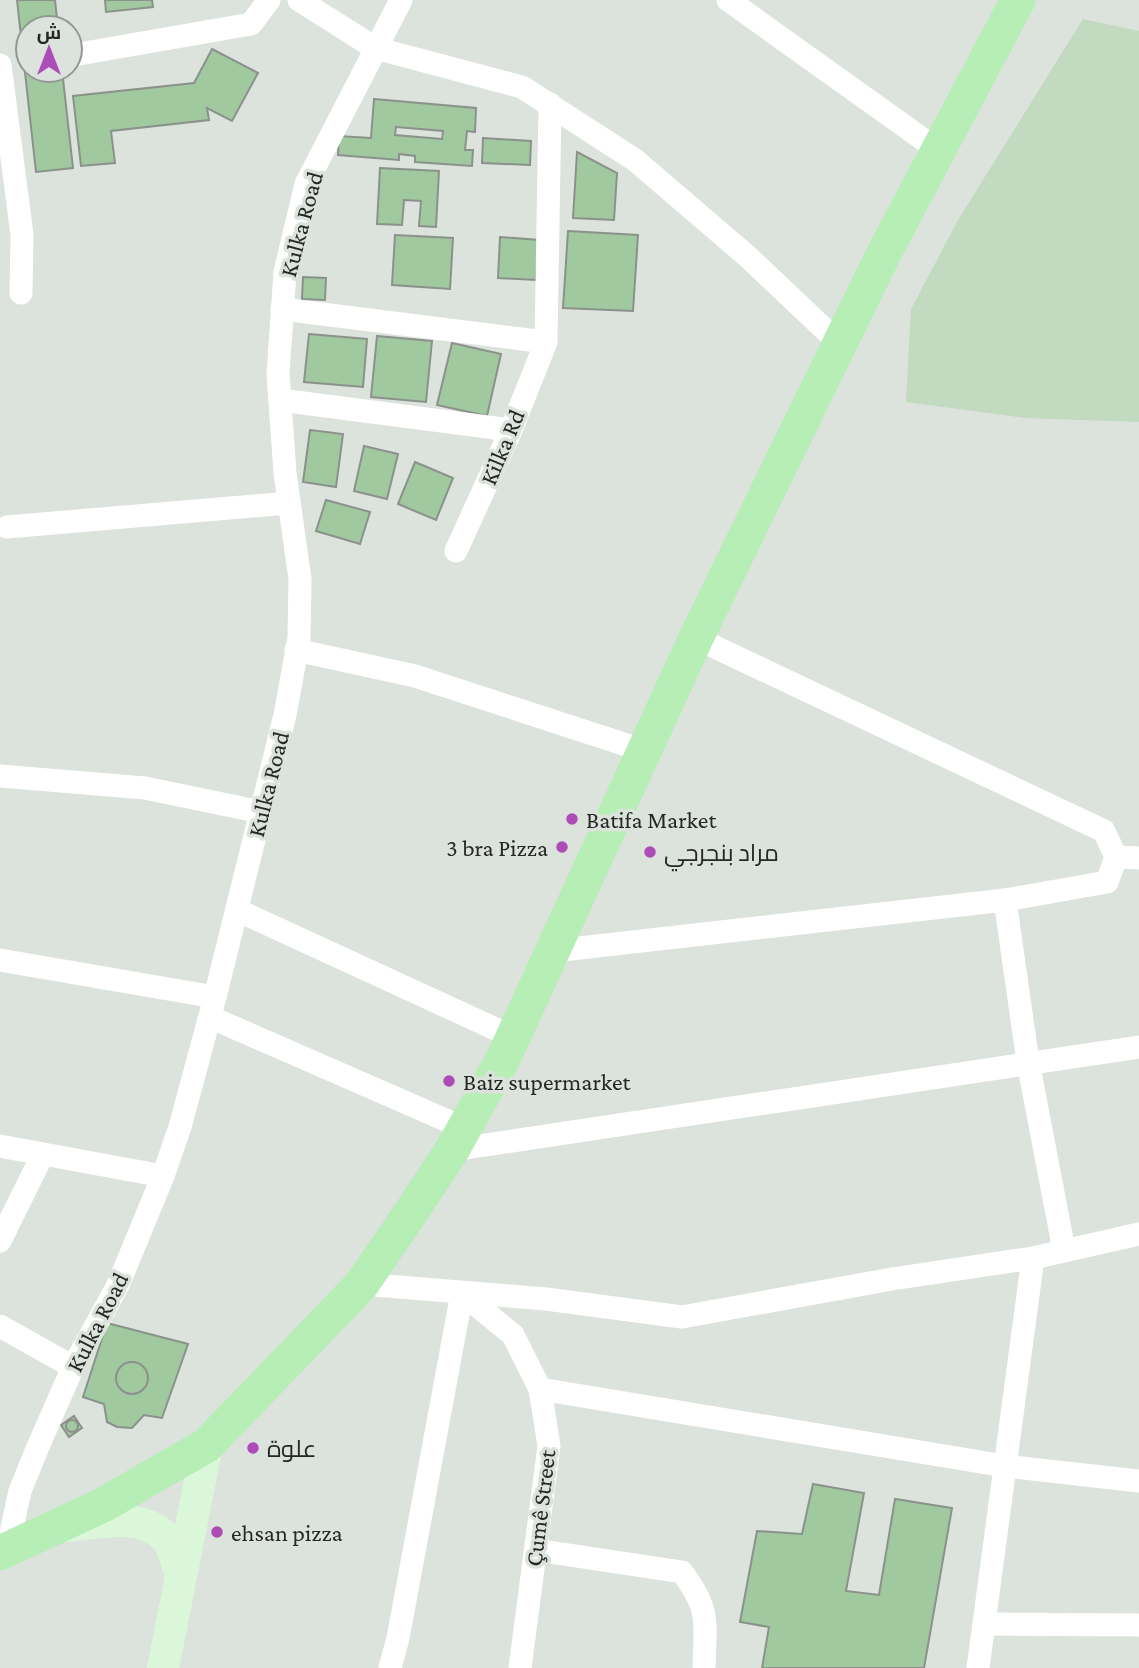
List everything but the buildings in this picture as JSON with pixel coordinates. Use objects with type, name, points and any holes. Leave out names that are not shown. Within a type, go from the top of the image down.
[{"type":"main road","points":[[2,1548],[103,1505],[206,1445],[362,1284],[458,1139],[513,1037],[696,638],[840,344],[938,150],[1018,0]]},
{"type":"main road","points":[[163,1668],[206,1445]]},
{"type":"main road","points":[[48,1528],[107,1522],[145,1524],[164,1536],[181,1576]]},
{"type":"street","points":[[84,53],[251,24],[269,0]]},
{"type":"street","points":[[299,0],[375,48],[522,87],[550,104],[635,160],[747,256],[840,344]]},
{"type":"street","name":"Kulka Road","points":[[2,1548],[19,1491],[73,1367],[118,1285],[163,1177],[213,1007],[285,715],[296,650],[300,579],[289,503],[278,374],[285,272],[306,184],[401,0]]},
{"type":"street","points":[[728,0],[938,150]]},
{"type":"street","points":[[0,65],[1,99],[22,234],[21,293]]},
{"type":"street","points":[[282,309],[546,342],[550,104]]},
{"type":"street","name":"Kilka Rd","points":[[456,551],[511,430],[546,342]]},
{"type":"street","points":[[280,400],[511,430]]},
{"type":"street","points":[[7,527],[289,503]]},
{"type":"street","points":[[553,951],[1005,900],[1107,882],[1116,857],[1104,831],[696,638]]},
{"type":"street","points":[[296,650],[415,676],[645,751]]},
{"type":"street","points":[[0,776],[145,788],[261,811]]},
{"type":"street","points":[[1116,857],[1139,858]]},
{"type":"street","points":[[1005,900],[1028,1062],[1065,1250]]},
{"type":"street","points":[[237,910],[513,1037]]},
{"type":"street","points":[[0,960],[213,1007],[458,1139],[1139,1048]]},
{"type":"street","points":[[0,1146],[163,1177]]},
{"type":"street","points":[[0,1241],[43,1154]]},
{"type":"street","points":[[362,1284],[546,1299],[682,1317],[892,1279],[1033,1258],[1139,1234]]},
{"type":"street","points":[[978,1668],[1033,1258]]},
{"type":"street","points":[[390,1668],[462,1293]]},
{"type":"street","name":"Çumê Street","points":[[462,1293],[513,1335],[540,1390],[549,1446],[520,1668]]},
{"type":"street","points":[[0,1326],[73,1367]]},
{"type":"street","points":[[540,1390],[1005,1466],[1139,1481]]},
{"type":"street","points":[[536,1550],[682,1572],[701,1598],[705,1617],[704,1668]]},
{"type":"street","points":[[984,1624],[1139,1625]]},
{"type":"green space","points":[[1083,19],[1139,31],[1139,422],[1025,418],[906,402],[911,309],[958,220]]},
{"type":"place","name":"Batifa Market","points":[[572,819]]},
{"type":"place","name":"3 bra Pizza","points":[[562,847]]},
{"type":"place","name":"مراد بنجرجي","points":[[650,852]]},
{"type":"place","name":"Baiz supermarket","points":[[449,1081]]},
{"type":"place","name":"علوة","points":[[253,1448]]},
{"type":"place","name":"ehsan pizza","points":[[217,1532]]}]
